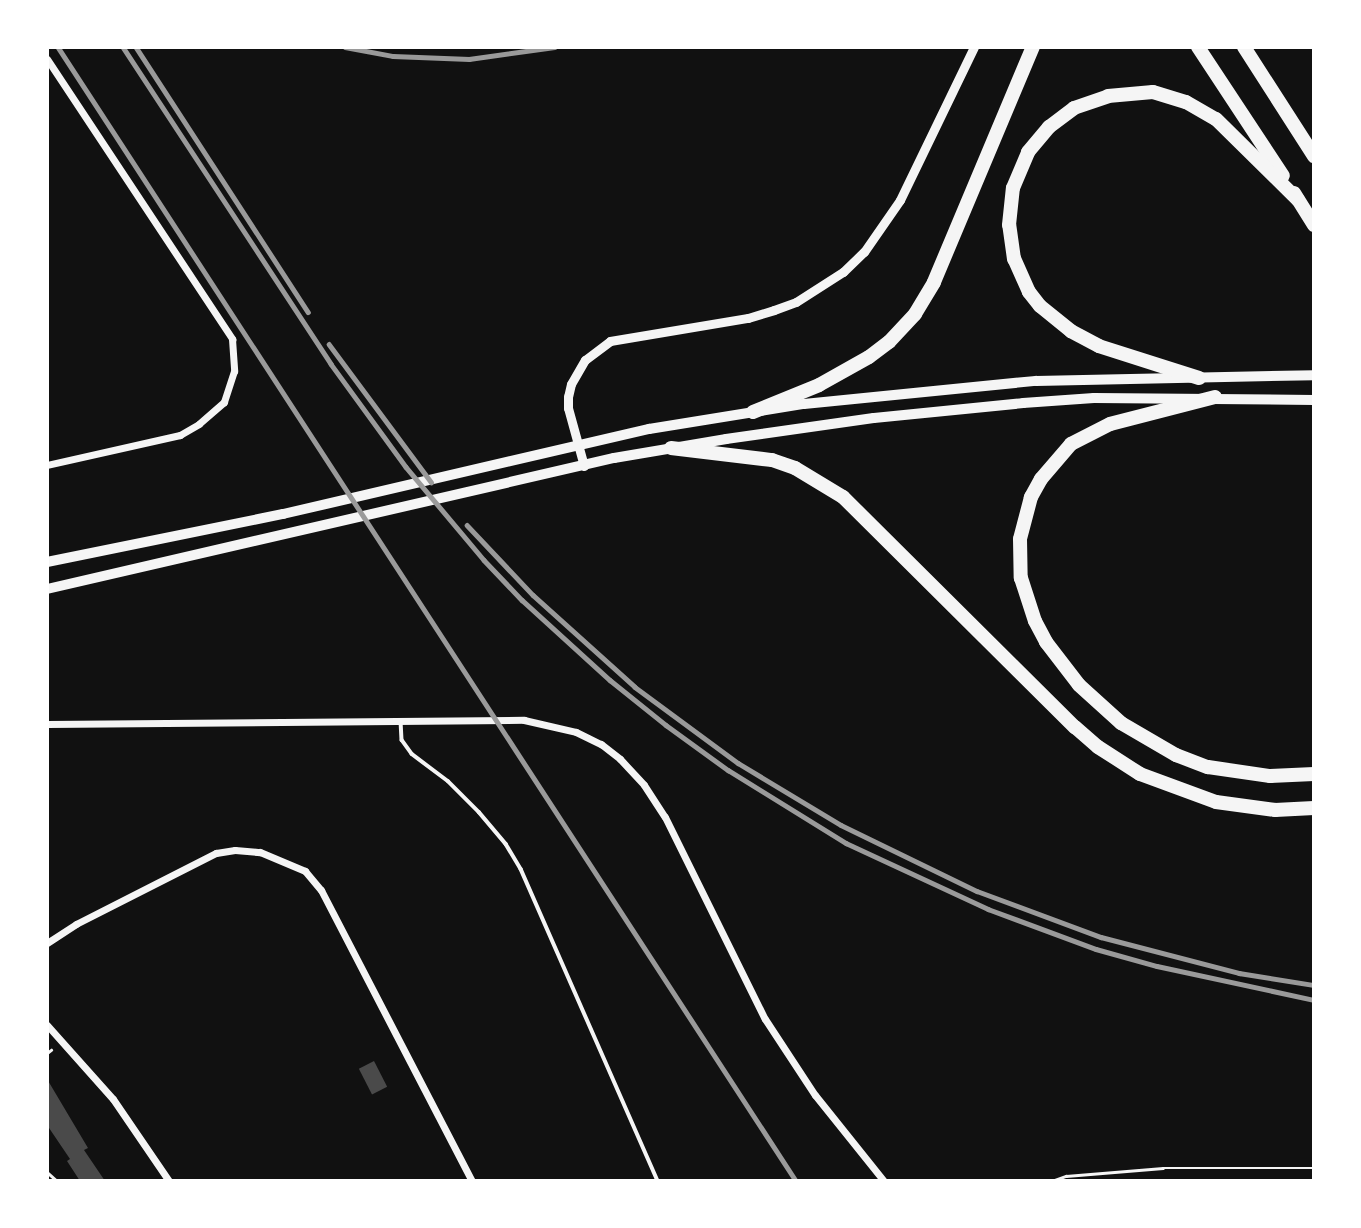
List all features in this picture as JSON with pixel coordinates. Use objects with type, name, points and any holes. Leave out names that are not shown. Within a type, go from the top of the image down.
[{"type":"highway","points":[[753,412],[819,385],[869,357],[889,342],[915,314],[934,282],[1033,47]]},
{"type":"highway","points":[[1198,47],[1314,225]]},
{"type":"highway","points":[[1244,47],[1314,156]]},
{"type":"highway","points":[[1199,378],[1099,346],[1053,319],[1029,292],[1014,259],[1009,225],[1013,188],[1028,152],[1049,127],[1074,108],[1108,96],[1153,92],[1186,102],[1216,119],[1298,200]]},
{"type":"highway","points":[[1215,397],[1110,424],[1088,434],[1064,451],[1041,479],[1024,517],[1019,559],[1021,578],[1035,621],[1059,660],[1079,685],[1121,723],[1167,751],[1208,767],[1270,776],[1314,774]]},
{"type":"highway","points":[[671,448],[772,460],[795,468],[843,497],[1075,727],[1098,747],[1140,774],[1216,802],[1275,810],[1314,808]]},
{"type":"main road","points":[[47,562],[283,514],[649,429],[753,412],[953,387],[1036,381],[1314,375]]},
{"type":"main road","points":[[47,589],[671,448],[954,408],[1094,398],[1314,400]]},
{"type":"street","points":[[584,466],[568,408],[568,397],[576,373],[597,349],[624,337],[748,318],[774,310],[817,290],[863,252],[900,200],[974,47]]},
{"type":"street","points":[[47,59],[232,339],[234,371],[224,402],[199,424],[180,435],[47,465]]},
{"type":"street","points":[[47,724],[524,720],[576,732],[601,744],[644,785],[665,817],[746,983],[789,1058],[884,1181]]},
{"type":"street","points":[[47,943],[76,924],[216,853],[235,850],[260,852],[304,870],[321,890],[472,1181]]},
{"type":"street","points":[[47,1025],[113,1099],[169,1181]]},
{"type":"lane","points":[[401,721],[402,740],[412,754],[448,781],[479,812],[506,844],[521,869],[658,1181]]},
{"type":"path","points":[[1052,1181],[1066,1176],[1163,1168],[1314,1168]]},
{"type":"path","points":[[47,1172],[57,1181]]},
{"type":"building","points":[[374,1061],[387,1087],[372,1095],[359,1069]]},
{"type":"building","points":[[47,1079],[88,1148],[84,1150],[105,1181],[80,1181],[67,1161],[70,1159],[47,1125]]},
{"type":"railway","points":[[58,47],[796,1181]]},
{"type":"railway","points":[[123,47],[331,364],[406,467],[484,560],[522,600],[610,680],[666,725],[728,770],[846,843],[988,909],[1096,949],[1157,966],[1314,1000]]},
{"type":"railway","points":[[136,47],[308,312]]},
{"type":"railway","points":[[345,47],[393,56],[469,59],[554,47]]},
{"type":"railway","points":[[329,344],[431,482]]},
{"type":"railway","points":[[467,525],[533,595],[635,687],[738,763],[841,825],[977,891],[1101,937],[1239,973],[1314,985]]}]
